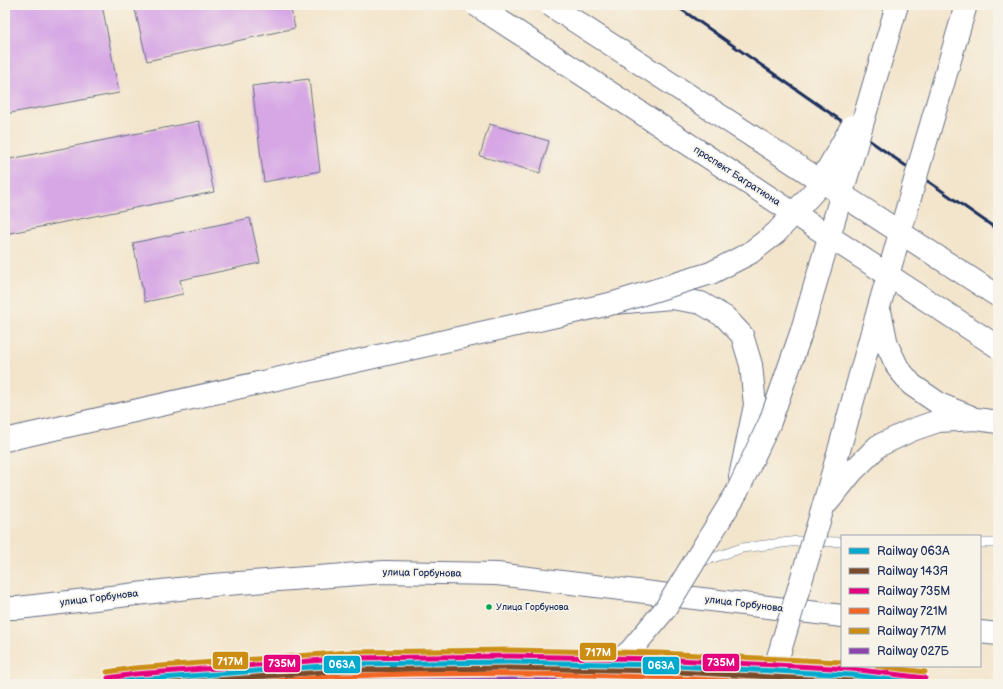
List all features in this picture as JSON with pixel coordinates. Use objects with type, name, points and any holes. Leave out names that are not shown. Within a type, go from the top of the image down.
[{"type":"main road","name":"проспект Багратиона","points":[[476,5],[998,347]]},
{"type":"main road","points":[[550,5],[998,296]]},
{"type":"main road","points":[[592,684],[631,650],[666,608],[737,492],[770,422],[801,334],[896,5]]},
{"type":"main road","points":[[770,684],[822,511],[966,5]]},
{"type":"main road","points":[[5,440],[614,304],[711,273],[750,253],[776,233],[817,188],[850,132],[883,53]]},
{"type":"main road","points":[[614,304],[671,298],[701,303],[725,317],[742,335],[751,365],[755,405],[737,492]]},
{"type":"main road","points":[[879,307],[887,345],[898,368],[912,385],[941,406],[976,419]]},
{"type":"main road","points":[[822,511],[852,472],[878,446],[912,430],[938,421],[976,419],[998,422]]},
{"type":"main road","name":"улица Горбунова","points":[[5,608],[18,608],[214,585],[384,572],[497,574],[664,591],[840,616]]},
{"type":"main road","points":[[981,632],[998,634]]},
{"type":"lane","points":[[678,570],[742,548],[798,542],[841,542]]},
{"type":"lane","points":[[981,543],[998,543]]},
{"type":"building","points":[[5,5],[102,5],[119,93],[5,114]]},
{"type":"building","points":[[134,5],[290,5],[295,28],[147,61]]},
{"type":"building","points":[[309,79],[320,171],[264,182],[252,86]]},
{"type":"building","points":[[199,121],[214,192],[5,234],[5,160]]},
{"type":"building","points":[[489,124],[549,141],[540,173],[480,156]]},
{"type":"building","points":[[250,218],[260,263],[180,280],[183,294],[145,302],[133,243]]},
{"type":"railway","points":[[675,5],[998,230]]},
{"type":"rail line","name":"717М","points":[[107,672],[134,668],[350,652],[510,650],[659,653],[841,662]]},
{"type":"rail line","name":"735М","points":[[108,678],[135,674],[351,658],[510,656],[658,659],[852,669],[925,678]]},
{"type":"rail line","name":"063А","points":[[109,684],[135,680],[351,664],[510,662],[658,665],[852,675],[924,684]]},
{"type":"rail line","name":"717М","points":[[885,667],[925,672]]},
{"type":"rail line","name":"143Я","points":[[162,684],[351,670],[510,668],[658,671],[851,681],[876,684]]},
{"type":"rail line","name":"721М","points":[[243,684],[311,678],[407,674],[628,676],[793,684]]},
{"type":"rail line","name":"027Б","points":[[325,684],[352,682],[510,680],[677,684]]},
{"type":"place","name":"Улица Горбунова","points":[[489,607]]}]
